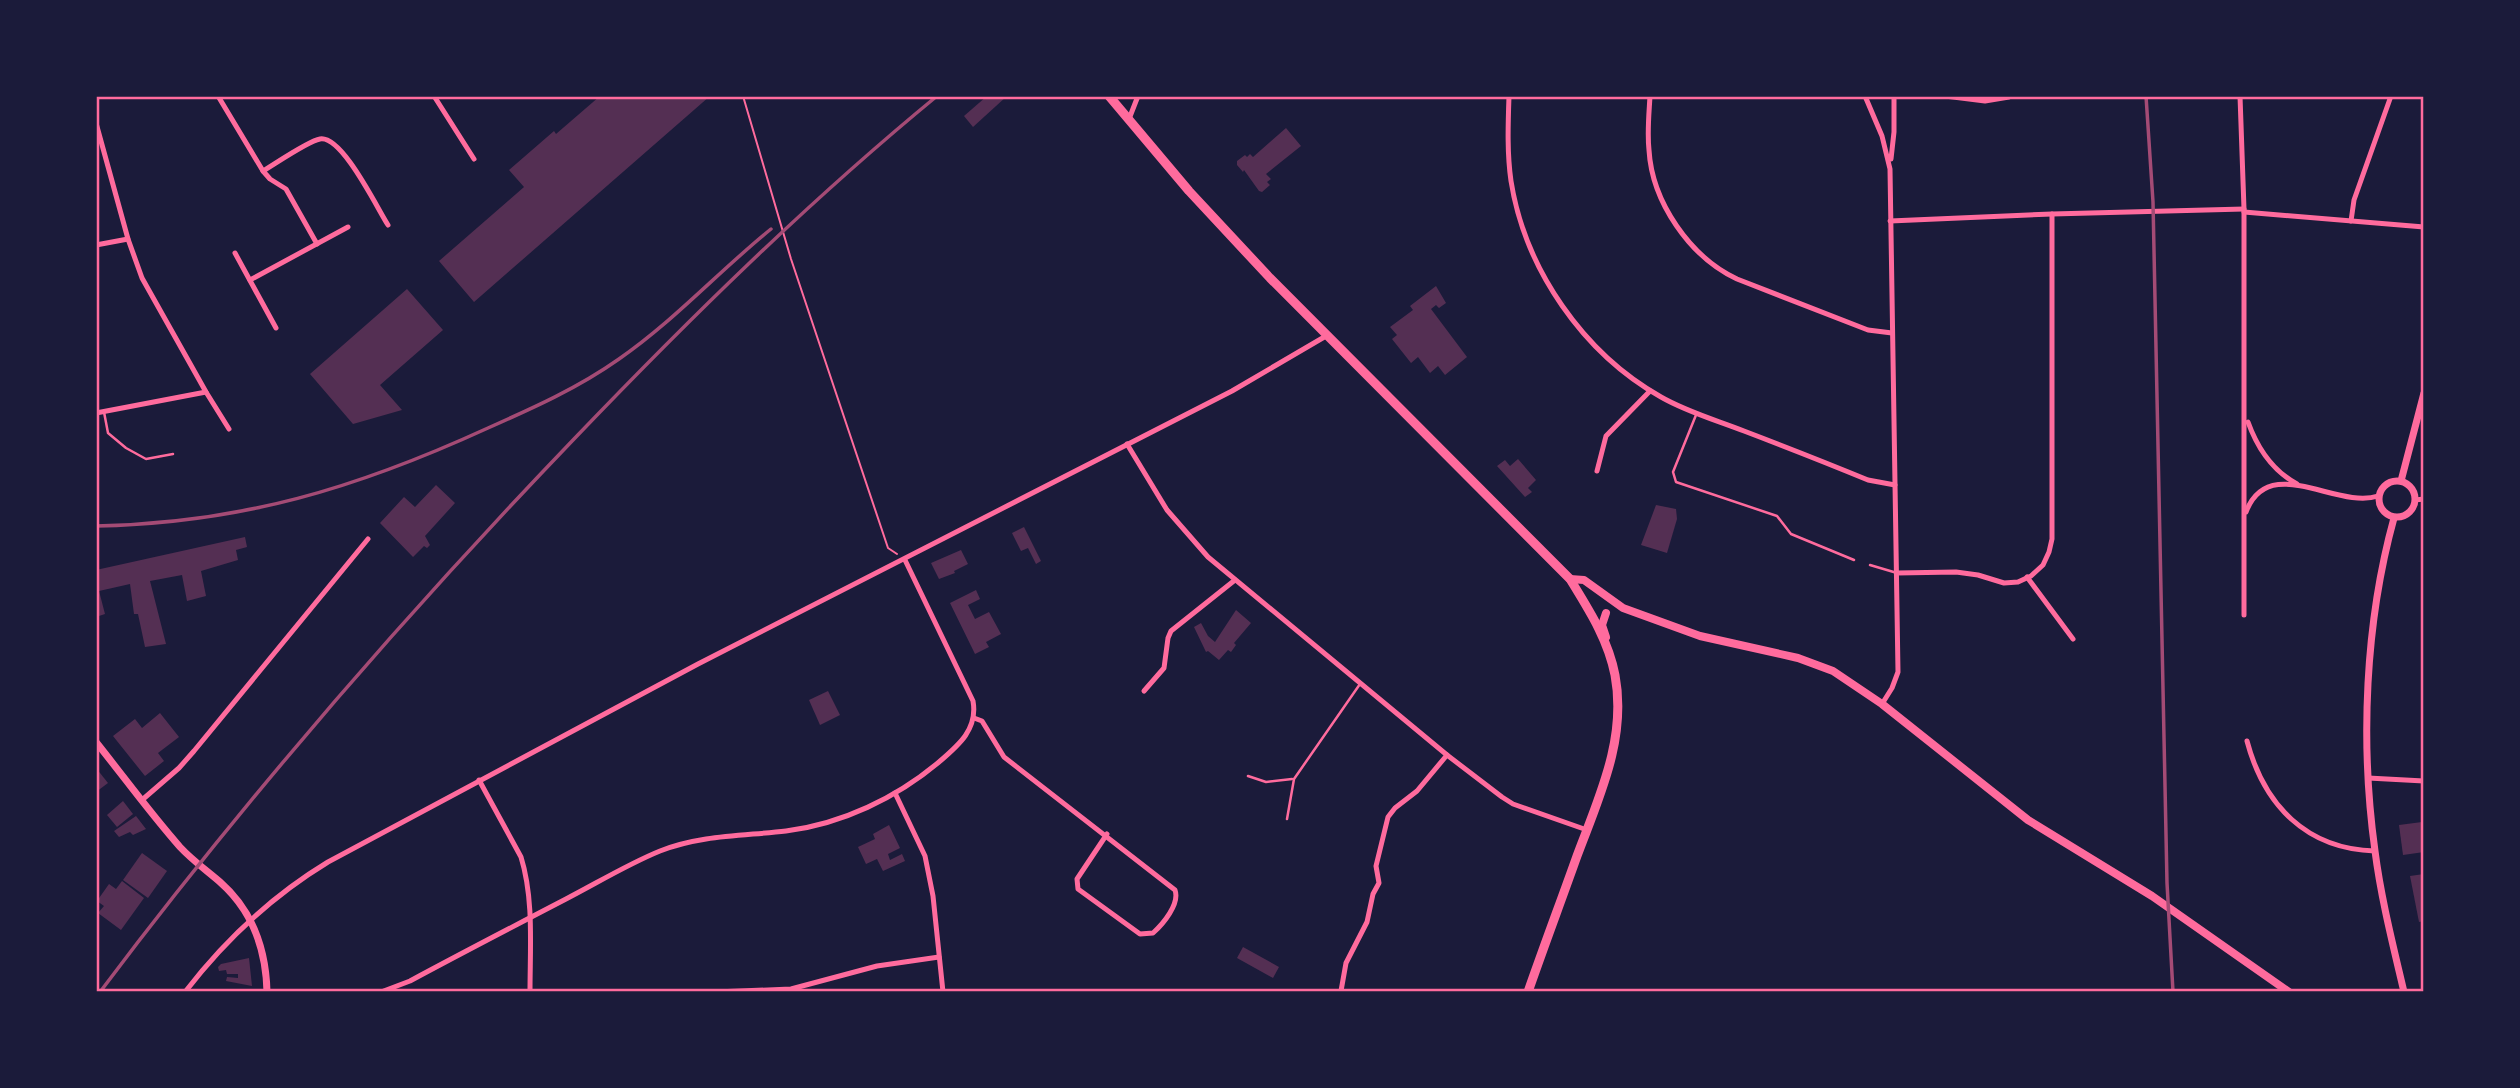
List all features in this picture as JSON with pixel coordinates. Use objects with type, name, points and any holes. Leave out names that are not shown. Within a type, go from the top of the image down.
[{"type":"main road","points":[[1109,96],[1194,197],[1325,335],[1570,579],[1608,646]]},
{"type":"main road","points":[[1570,579],[1584,580],[1623,608],[1700,636],[1821,666],[1840,675],[1882,704],[2028,820],[2152,896],[2289,992]]},
{"type":"main road","points":[[1590,612],[1601,615],[1623,608]]},
{"type":"main road","points":[[1528,992],[1610,763],[1619,726],[1618,692],[1602,625],[1606,613]]},
{"type":"street","points":[[218,96],[262,171],[286,189],[317,244]]},
{"type":"street","points":[[433,96],[474,159]]},
{"type":"street","points":[[1129,119],[1138,96]]},
{"type":"street","points":[[1510,96],[1508,153],[1518,213],[1533,256],[1551,289],[1589,339],[1617,366],[1650,390],[1697,413],[1868,480],[1895,485]]},
{"type":"street","points":[[1650,96],[1649,152],[1657,187],[1671,216],[1696,248],[1719,268],[1737,278],[1868,330],[1892,333]]},
{"type":"street","points":[[1882,704],[1898,672],[1890,221],[1894,96]]},
{"type":"street","points":[[1945,96],[1985,101],[2009,97]]},
{"type":"street","points":[[2240,96],[2246,415],[2244,615]]},
{"type":"street","points":[[2351,221],[2354,200],[2391,96]]},
{"type":"street","points":[[1866,98],[1882,136],[1890,169]]},
{"type":"street","points":[[96,123],[99,142],[128,239],[143,280],[229,429]]},
{"type":"street","points":[[262,171],[319,139],[330,141],[342,150],[388,225]]},
{"type":"street","points":[[1890,221],[2052,214],[2244,211],[2424,227]]},
{"type":"street","points":[[1897,573],[1956,572],[2008,583],[2018,582],[2043,565],[2049,552],[2052,539],[2052,214]]},
{"type":"street","points":[[250,280],[348,227]]},
{"type":"street","points":[[96,245],[128,239]]},
{"type":"street","points":[[234,253],[276,328]]},
{"type":"street","points":[[186,992],[207,963],[250,920],[295,883],[328,862],[698,664],[1232,391],[1325,335]]},
{"type":"street","points":[[1597,471],[1606,436],[1650,390]]},
{"type":"street","points":[[100,412],[206,392]]},
{"type":"street","points":[[2401,481],[2424,393]]},
{"type":"street","points":[[2246,415],[2252,433],[2270,461],[2281,473],[2300,485]]},
{"type":"street","points":[[1127,444],[1167,510],[1199,547],[1235,580],[1447,755],[1508,801],[1587,830]]},
{"type":"street","points":[[2244,519],[2251,501],[2263,490],[2276,485],[2300,485],[2362,499],[2378,496],[2385,485],[2392,481],[2401,481],[2411,488],[2419,499],[2409,513],[2394,517],[2382,511],[2378,496]]},
{"type":"street","points":[[2394,517],[2374,625],[2366,735],[2375,851],[2389,931],[2404,991]]},
{"type":"street","points":[[142,800],[194,751],[368,539]]},
{"type":"street","points":[[381,992],[410,981],[645,858],[670,848],[713,837],[809,827],[848,815],[895,793],[926,773],[953,750],[971,727],[974,718],[972,701],[905,560]]},
{"type":"street","points":[[2027,577],[2073,639]]},
{"type":"street","points":[[1144,691],[1164,668],[1171,631],[1235,580]]},
{"type":"street","points":[[974,718],[982,721],[1004,757],[1107,834],[1175,890],[1175,903],[1153,933],[1140,934],[1077,889],[1077,879],[1107,834]]},
{"type":"street","points":[[2247,741],[2262,783],[2275,803],[2294,821],[2328,842],[2375,851]]},
{"type":"street","points":[[96,742],[187,855],[231,893],[250,920],[264,955],[267,992]]},
{"type":"street","points":[[1342,991],[1346,963],[1367,922],[1373,894],[1379,883],[1375,869],[1388,817],[1417,791],[1447,755]]},
{"type":"street","points":[[2368,778],[2424,780]]},
{"type":"street","points":[[479,780],[521,857],[527,878],[530,992]]},
{"type":"street","points":[[895,793],[925,856],[933,896],[943,992]]},
{"type":"street","points":[[715,992],[791,989],[877,966],[939,957]]},
{"type":"street","points":[[410,981],[411,992]]},
{"type":"lane","points":[[100,412],[108,433],[126,448],[146,458],[173,454]]},
{"type":"lane","points":[[1697,413],[1673,472],[1676,482],[1777,516],[1791,534],[1854,560]]},
{"type":"lane","points":[[1870,565],[1897,573]]},
{"type":"lane","points":[[1287,819],[1294,779],[1360,684]]},
{"type":"lane","points":[[1248,776],[1266,782],[1294,779]]},
{"type":"path","points":[[743,96],[791,259],[888,548],[905,560]]},
{"type":"building","points":[[600,96],[710,96],[474,302],[439,261],[524,187],[509,170]]},
{"type":"building","points":[[987,96],[1007,96],[973,127],[964,116]]},
{"type":"building","points":[[1286,128],[1301,146],[1266,174],[1271,179],[1267,182],[1270,185],[1262,192],[1259,191],[1244,170],[1243,172],[1237,165],[1237,161],[1245,155],[1247,157],[1250,154],[1253,157]]},
{"type":"building","points":[[1436,286],[1446,303],[1431,309],[1467,357],[1445,375],[1438,366],[1430,373],[1418,357],[1411,363],[1392,339],[1397,335],[1390,327],[1413,310],[1410,306]]},
{"type":"building","points":[[407,289],[443,330],[380,385],[402,410],[353,424],[310,374]]},
{"type":"building","points":[[1518,459],[1536,480],[1528,488],[1532,492],[1525,497],[1497,466],[1505,460],[1510,466]]},
{"type":"building","points":[[436,485],[455,503],[425,536],[430,545],[427,548],[424,546],[413,557],[380,523],[404,497],[415,507]]},
{"type":"building","points":[[1656,505],[1676,509],[1677,519],[1667,553],[1641,545]]},
{"type":"building","points":[[1024,527],[1041,561],[1036,564],[1028,548],[1021,551],[1012,533]]},
{"type":"building","points":[[245,537],[247,547],[236,550],[238,560],[201,571],[206,596],[187,601],[182,575],[150,581],[166,644],[145,647],[138,614],[134,614],[130,584],[99,591],[105,614],[96,617],[96,570]]},
{"type":"building","points":[[961,550],[968,564],[939,579],[931,563]]},
{"type":"building","points":[[976,590],[980,599],[968,605],[975,619],[989,612],[1001,634],[986,642],[989,647],[975,654],[950,603]]},
{"type":"building","points":[[1236,610],[1251,623],[1234,643],[1236,645],[1231,652],[1228,650],[1219,660],[1206,652],[1194,627],[1201,623],[1215,642]]},
{"type":"building","points":[[828,691],[840,715],[820,725],[809,700]]},
{"type":"building","points":[[160,713],[179,737],[158,753],[164,761],[145,776],[113,736],[135,719],[142,728]]},
{"type":"building","points":[[96,768],[108,783],[96,792]]},
{"type":"building","points":[[123,801],[133,814],[117,827],[107,815]]},
{"type":"building","points":[[136,816],[146,829],[119,837],[114,831]]},
{"type":"building","points":[[2422,822],[2424,852],[2403,855],[2399,825]]},
{"type":"building","points":[[889,825],[900,848],[888,854],[890,860],[902,854],[905,861],[883,871],[877,859],[866,864],[858,847],[875,839],[873,834]]},
{"type":"building","points":[[142,853],[167,871],[148,898],[123,880]]},
{"type":"building","points":[[2424,874],[2424,921],[2419,922],[2410,876]]},
{"type":"building","points":[[122,881],[144,898],[121,930],[98,913],[104,906],[97,901],[109,884],[116,889]]},
{"type":"building","points":[[1243,947],[1279,967],[1273,978],[1237,958]]},
{"type":"building","points":[[249,958],[252,986],[226,981],[227,977],[238,978],[238,974],[219,971],[221,964]]},
{"type":"railway","points":[[100,992],[212,848],[329,708],[511,505],[617,394],[750,262],[842,177],[937,96]]},
{"type":"railway","points":[[2146,96],[2153,202],[2167,883],[2173,992]]},
{"type":"railway","points":[[96,526],[200,518],[298,498],[392,468],[488,428],[571,388],[619,359],[659,329],[771,229]]}]
